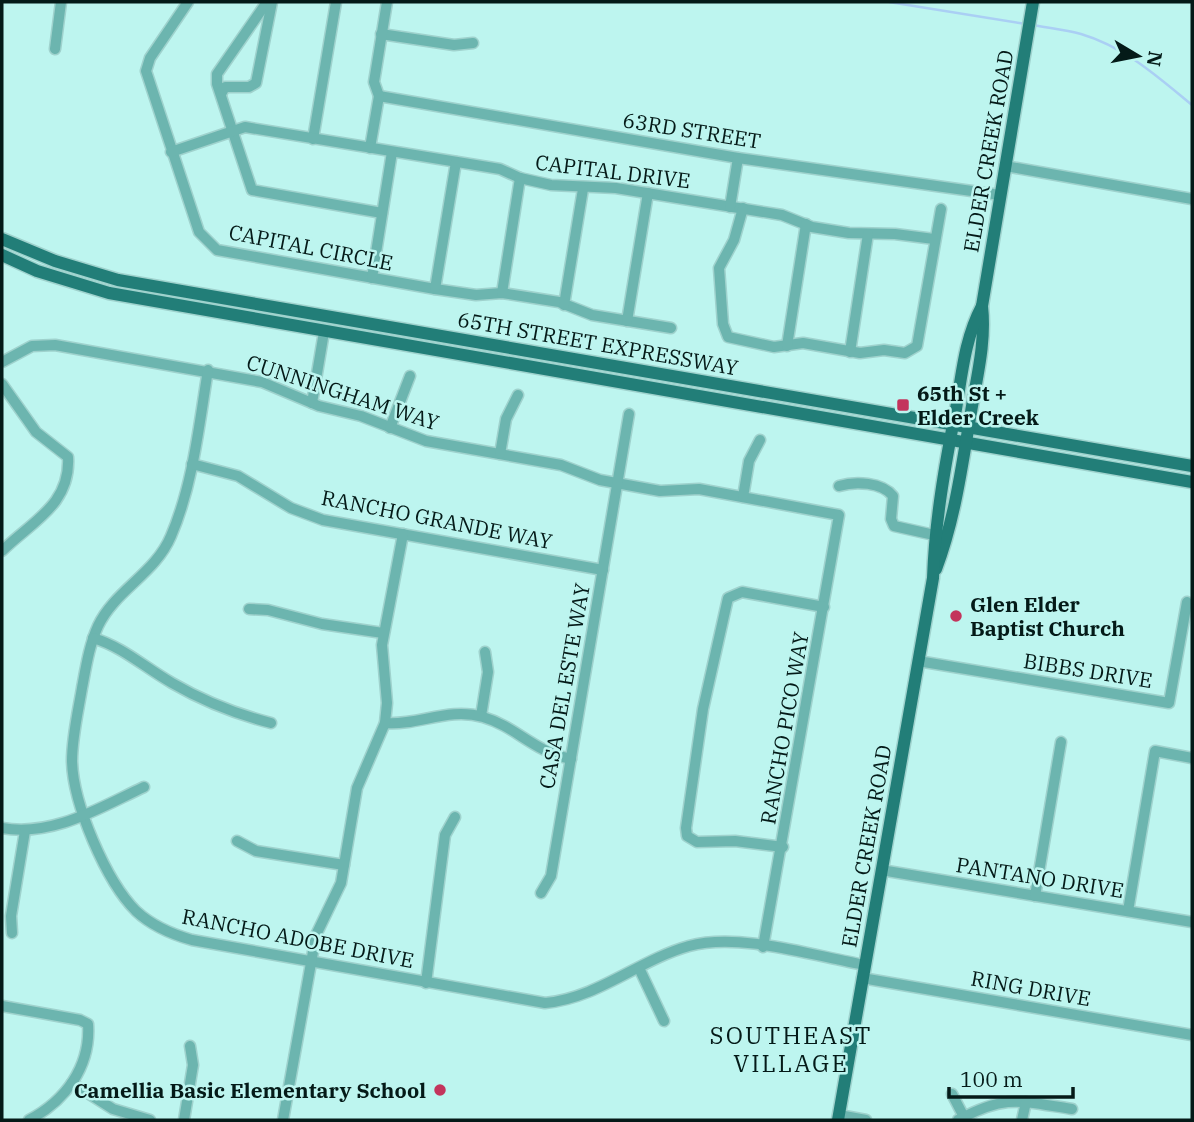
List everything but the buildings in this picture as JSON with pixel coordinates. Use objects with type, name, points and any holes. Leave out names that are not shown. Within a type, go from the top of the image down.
[{"type":"main road","name":"ELDER CREEK ROAD","points":[[933,578],[948,537],[969,427],[985,330],[982,306],[1032,7]]},
{"type":"main road","name":"65TH STREET EXPRESSWAY","points":[[2,239],[55,261],[118,280],[1192,466]]},
{"type":"main road","name":"65TH STREET EXPRESSWAY","points":[[2,255],[37,271],[109,293],[1192,482]]},
{"type":"main road","name":"ELDER CREEK ROAD","points":[[838,1118],[933,578],[934,535],[950,441],[970,330],[982,306]]},
{"type":"street","points":[[55,49],[61,2]]},
{"type":"street","name":"CAPITAL CIRCLE","points":[[188,2],[150,58],[146,71],[199,232],[217,250],[435,289],[476,295],[502,293],[564,305],[592,315],[671,328]]},
{"type":"street","points":[[220,94],[225,87],[256,83],[270,2]]},
{"type":"street","points":[[270,2],[217,74],[220,94],[251,190],[382,213]]},
{"type":"street","points":[[313,139],[336,2]]},
{"type":"street","points":[[370,148],[379,96],[374,82],[387,2]]},
{"type":"street","points":[[381,34],[454,45],[473,43]]},
{"type":"street","name":"63RD STREET","points":[[379,96],[738,158],[1000,195]]},
{"type":"street","name":"CAPITAL DRIVE","points":[[171,152],[245,127],[500,169],[520,178],[583,189],[610,187],[782,215],[806,224],[869,234],[895,233],[934,239]]},
{"type":"street","points":[[372,278],[392,152]]},
{"type":"street","points":[[730,207],[738,158]]},
{"type":"street","points":[[435,289],[456,162]]},
{"type":"street","points":[[1005,166],[1192,199]]},
{"type":"street","points":[[502,293],[520,178]]},
{"type":"street","points":[[564,305],[583,189]]},
{"type":"street","points":[[627,321],[648,194]]},
{"type":"street","points":[[743,208],[734,240],[719,268],[723,324],[728,337],[774,347],[803,343],[870,354],[884,350],[905,353],[917,346],[940,209]]},
{"type":"street","points":[[787,345],[806,224]]},
{"type":"street","points":[[850,352],[869,234]]},
{"type":"street","points":[[312,403],[324,332]]},
{"type":"street","name":"CUNNINGHAM WAY","points":[[2,362],[32,346],[55,345],[208,370],[262,382],[312,403],[361,415],[426,441],[561,465],[618,484],[669,492],[699,489],[839,515]]},
{"type":"street","name":"RANCHO ADOBE DRIVE","points":[[208,370],[192,464],[176,522],[164,549],[147,571],[114,601],[93,638],[72,753],[74,780],[83,815],[115,884],[136,910],[160,928],[192,940],[545,1003],[583,995],[676,951],[702,943],[733,942],[763,947],[864,971]]},
{"type":"street","points":[[390,428],[410,376]]},
{"type":"street","points":[[2,384],[36,432],[68,457],[69,471],[51,508],[2,551]]},
{"type":"street","points":[[500,454],[506,419],[518,395]]},
{"type":"street","name":"CASA DEL ESTE WAY","points":[[541,893],[551,876],[629,414]]},
{"type":"street","points":[[743,497],[749,461],[760,440]]},
{"type":"street","name":"RANCHO GRANDE WAY","points":[[192,464],[238,476],[304,513],[403,534],[603,569]]},
{"type":"street","points":[[839,486],[852,482],[885,488],[893,496],[891,519],[894,526],[934,535]]},
{"type":"street","name":"RANCHO PICO WAY","points":[[763,947],[839,515]]},
{"type":"street","points":[[284,1120],[316,935],[336,896],[357,788],[385,723],[383,632],[403,534]]},
{"type":"street","points":[[782,847],[735,841],[697,842],[688,836],[685,828],[704,709],[728,598],[743,592],[824,607]]},
{"type":"street","name":"BIBBS DRIVE","points":[[918,661],[1169,703],[1187,602]]},
{"type":"street","points":[[249,609],[268,610],[321,624],[383,632]]},
{"type":"street","points":[[93,638],[121,648],[190,693],[235,712],[271,723]]},
{"type":"street","points":[[481,716],[488,672],[485,652]]},
{"type":"street","points":[[385,723],[405,723],[453,713],[481,716],[506,726],[541,751],[571,759]]},
{"type":"street","points":[[1035,896],[1061,742]]},
{"type":"street","points":[[1128,911],[1155,751],[1192,758]]},
{"type":"street","points":[[2,828],[25,831],[60,825],[144,787]]},
{"type":"street","points":[[426,983],[445,835],[455,817]]},
{"type":"street","points":[[12,933],[11,916],[25,831]]},
{"type":"street","points":[[237,841],[256,851],[344,865]]},
{"type":"street","name":"PANTANO DRIVE","points":[[881,870],[1192,922]]},
{"type":"street","points":[[639,968],[664,1021]]},
{"type":"street","name":"RING DRIVE","points":[[864,971],[1192,1035]]},
{"type":"street","points":[[2,1006],[80,1020],[88,1024],[86,1051],[72,1083],[55,1104],[29,1120]]},
{"type":"street","points":[[184,1120],[193,1065],[190,1046]]},
{"type":"street","points":[[72,1083],[113,1109],[142,1120]]},
{"type":"street","points":[[952,1094],[961,1118],[992,1103],[1026,1102],[1072,1109]]},
{"type":"street","points":[[1022,1120],[1026,1102]]},
{"type":"street","points":[[838,1118],[866,1120]]},
{"type":"waterway","points":[[889,2],[1026,24]]},
{"type":"waterway","points":[[1033,25],[1081,34],[1112,47],[1140,64],[1192,105]]},
{"type":"place","name":"65th St + Elder Creek","points":[[903,405]]},
{"type":"place","name":"Glen Elder Baptist Church","points":[[956,616]]},
{"type":"place","name":"Camellia Basic Elementary School","points":[[440,1090]]},
{"type":"district","name":"SOUTHEAST VILLAGE","points":[[791,1049]]}]
